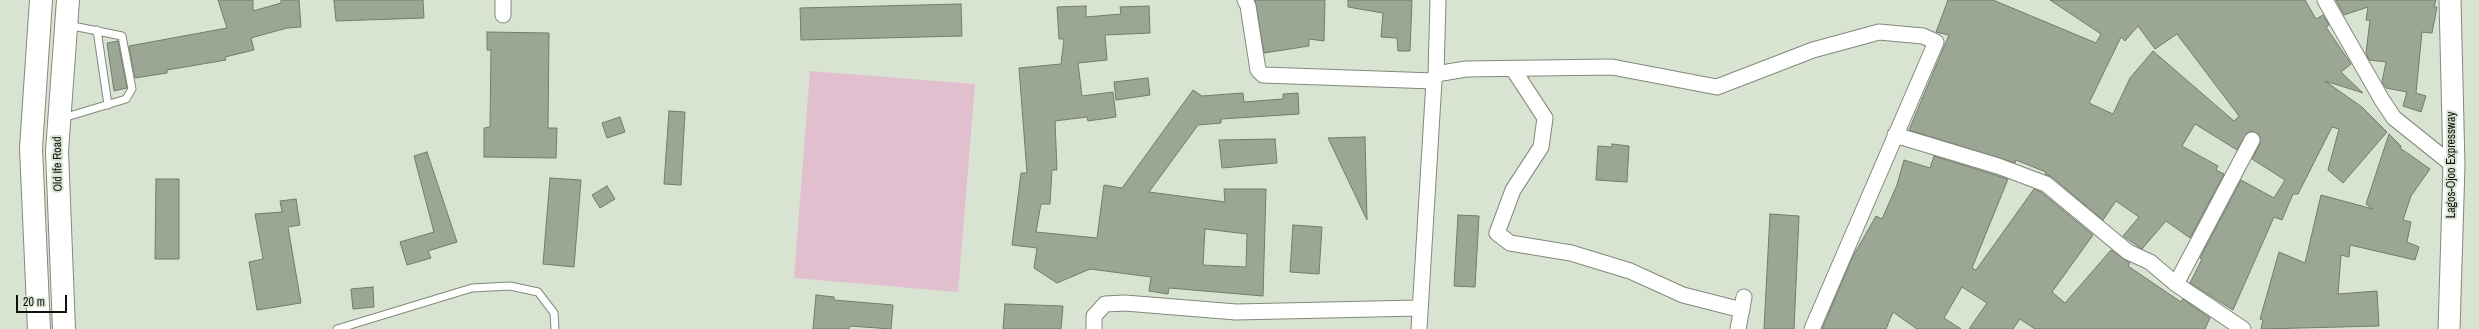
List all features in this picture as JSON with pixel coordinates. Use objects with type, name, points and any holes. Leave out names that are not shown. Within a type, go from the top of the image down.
[{"type":"main road","points":[[39,329],[31,148],[41,0]]},
{"type":"main road","name":"Old Ife Road","points":[[64,329],[57,150],[65,24],[68,0]]},
{"type":"main road","name":"Lagos-Ojoo Expressway","points":[[2450,0],[2454,166],[2450,329]]},
{"type":"street","points":[[1246,0],[1258,70],[1263,75],[1435,77],[1466,69],[1612,67],[1718,87],[1814,50],[1879,32],[1923,36],[1936,42],[1812,329]]},
{"type":"street","points":[[1419,329],[1419,308],[1435,77],[1438,0]]},
{"type":"street","points":[[2325,0],[2382,100],[2394,118],[2454,166]]},
{"type":"street","points":[[1513,68],[1545,118],[1541,147],[1513,190],[1497,233],[1510,243],[1571,253],[1630,270],[1683,295],[1743,304],[1738,329]]},
{"type":"street","points":[[1895,135],[1998,166],[2046,184],[2128,252],[2150,262],[2176,284],[2243,329]]},
{"type":"street","points":[[2176,284],[2252,140]]},
{"type":"street","points":[[1094,329],[1094,316],[1105,304],[1118,303],[1236,312],[1419,308]]},
{"type":"lane","points":[[59,120],[126,99],[132,89],[122,36],[65,24]]},
{"type":"lane","points":[[97,30],[108,105]]},
{"type":"lane","points":[[337,329],[472,288],[510,286],[538,292],[554,313],[555,329]]},
{"type":"shaded area","points":[[810,71],[975,84],[958,292],[794,278]]},
{"type":"building","points":[[218,0],[253,0],[253,11],[281,3],[281,0],[299,0],[301,27],[287,28],[251,38],[254,50],[225,57],[226,60],[167,70],[167,73],[135,78],[129,46],[227,28]]},
{"type":"building","points":[[334,0],[423,0],[424,18],[336,21]]},
{"type":"building","points":[[1255,0],[1325,0],[1324,41],[1309,39],[1309,46],[1264,53]]},
{"type":"building","points":[[1348,0],[1412,0],[1410,51],[1398,51],[1397,38],[1381,37],[1383,13],[1348,7]]},
{"type":"building","points":[[1948,0],[1993,0],[2096,43],[2101,34],[2050,0],[2305,0],[2316,19],[2323,15],[2329,25],[2326,27],[2351,64],[2341,72],[2363,93],[2325,81],[2362,107],[2387,132],[2343,183],[2328,170],[2339,129],[2332,127],[2298,194],[2293,194],[2282,220],[2274,217],[2233,310],[2190,283],[2202,259],[2200,258],[2241,180],[2274,198],[2285,180],[2252,159],[2260,144],[2259,135],[2252,131],[2247,133],[2237,150],[2195,124],[2182,146],[2218,166],[2216,170],[2224,174],[2190,238],[2166,221],[2142,249],[2123,236],[2139,217],[2116,201],[2103,220],[2052,177],[2045,174],[2046,172],[2016,160],[2015,163],[1909,130],[1949,35],[1936,32]],"holes":[[[2138,26],[2155,49],[2177,34],[2239,116],[2234,121],[2153,51],[2130,78],[2113,114],[2089,103],[2121,37],[2125,41]]]},
{"type":"building","points":[[2336,0],[2436,0],[2434,7],[2437,7],[2432,33],[2422,32],[2416,93],[2426,96],[2421,112],[2403,106],[2407,92],[2386,88],[2382,82],[2386,62],[2369,60],[2366,53],[2370,20],[2366,20],[2368,7],[2344,15]]},
{"type":"building","points":[[961,4],[962,36],[801,40],[800,8]]},
{"type":"building","points":[[1086,6],[1086,17],[1121,14],[1120,7],[1149,6],[1150,33],[1105,35],[1107,60],[1078,63],[1082,96],[1113,92],[1116,117],[1088,121],[1087,117],[1055,121],[1057,170],[1052,170],[1050,204],[1041,204],[1036,232],[1097,238],[1104,185],[1122,188],[1193,90],[1202,96],[1243,93],[1244,102],[1283,99],[1283,94],[1298,93],[1299,114],[1221,119],[1221,123],[1198,125],[1149,192],[1225,202],[1224,189],[1266,189],[1263,296],[1169,288],[1168,294],[1149,291],[1151,277],[1090,269],[1057,283],[1034,268],[1037,248],[1012,245],[1021,173],[1027,173],[1019,68],[1061,64],[1064,39],[1059,39],[1057,7]],"holes":[[[1205,229],[1247,234],[1246,267],[1203,265]]]},
{"type":"building","points":[[487,32],[549,33],[548,128],[557,128],[556,158],[484,157],[484,128],[490,127],[491,50],[487,50]]},
{"type":"building","points":[[118,41],[127,88],[114,91],[107,43]]},
{"type":"building","points":[[1148,78],[1150,95],[1116,100],[1114,82]]},
{"type":"building","points":[[669,111],[685,112],[681,185],[664,184]]},
{"type":"building","points":[[620,117],[625,132],[607,138],[602,123]]},
{"type":"building","points":[[2389,134],[2401,146],[2400,148],[2430,169],[2411,196],[2403,220],[2411,222],[2407,242],[2419,247],[2415,260],[2350,245],[2349,257],[2341,255],[2338,294],[2377,291],[2379,326],[2261,329],[2263,320],[2260,319],[2279,252],[2305,263],[2321,195],[2373,209],[2366,204]]},
{"type":"building","points":[[1365,137],[1367,220],[1328,138]]},
{"type":"building","points":[[1275,139],[1277,163],[1222,168],[1219,140]]},
{"type":"building","points":[[1612,144],[1629,146],[1627,182],[1596,180],[1598,146],[1612,147]]},
{"type":"building","points":[[427,152],[457,242],[428,251],[431,258],[407,265],[400,242],[434,232],[414,156]]},
{"type":"building","points":[[1934,156],[2008,179],[1972,268],[1976,270],[2034,189],[2041,192],[2093,235],[2052,292],[2065,303],[2111,250],[2130,263],[2128,266],[2181,302],[2183,299],[2210,318],[2205,329],[2035,329],[2020,319],[2013,329],[1969,329],[1987,303],[1962,287],[1944,318],[1961,329],[1917,329],[1893,312],[1886,329],[1822,329],[1852,258],[1876,216],[1882,219],[1897,185],[1904,160],[1930,168]]},
{"type":"building","points":[[550,178],[581,180],[574,267],[543,264]]},
{"type":"building","points":[[156,179],[179,179],[179,259],[155,259]]},
{"type":"building","points":[[607,186],[615,199],[600,208],[592,195]]},
{"type":"building","points":[[296,199],[300,225],[288,227],[301,303],[257,310],[249,262],[263,259],[255,214],[282,212],[280,201]]},
{"type":"building","points":[[1770,214],[1799,216],[1794,329],[1764,329]]},
{"type":"building","points":[[1458,215],[1479,216],[1475,287],[1454,286]]},
{"type":"building","points":[[1293,225],[1322,227],[1319,274],[1290,272]]},
{"type":"building","points":[[373,287],[374,307],[353,309],[351,289]]},
{"type":"building","points":[[816,295],[834,297],[834,300],[893,305],[891,329],[850,326],[849,329],[813,329]]},
{"type":"building","points":[[1005,304],[1063,306],[1061,329],[1003,329]]}]
